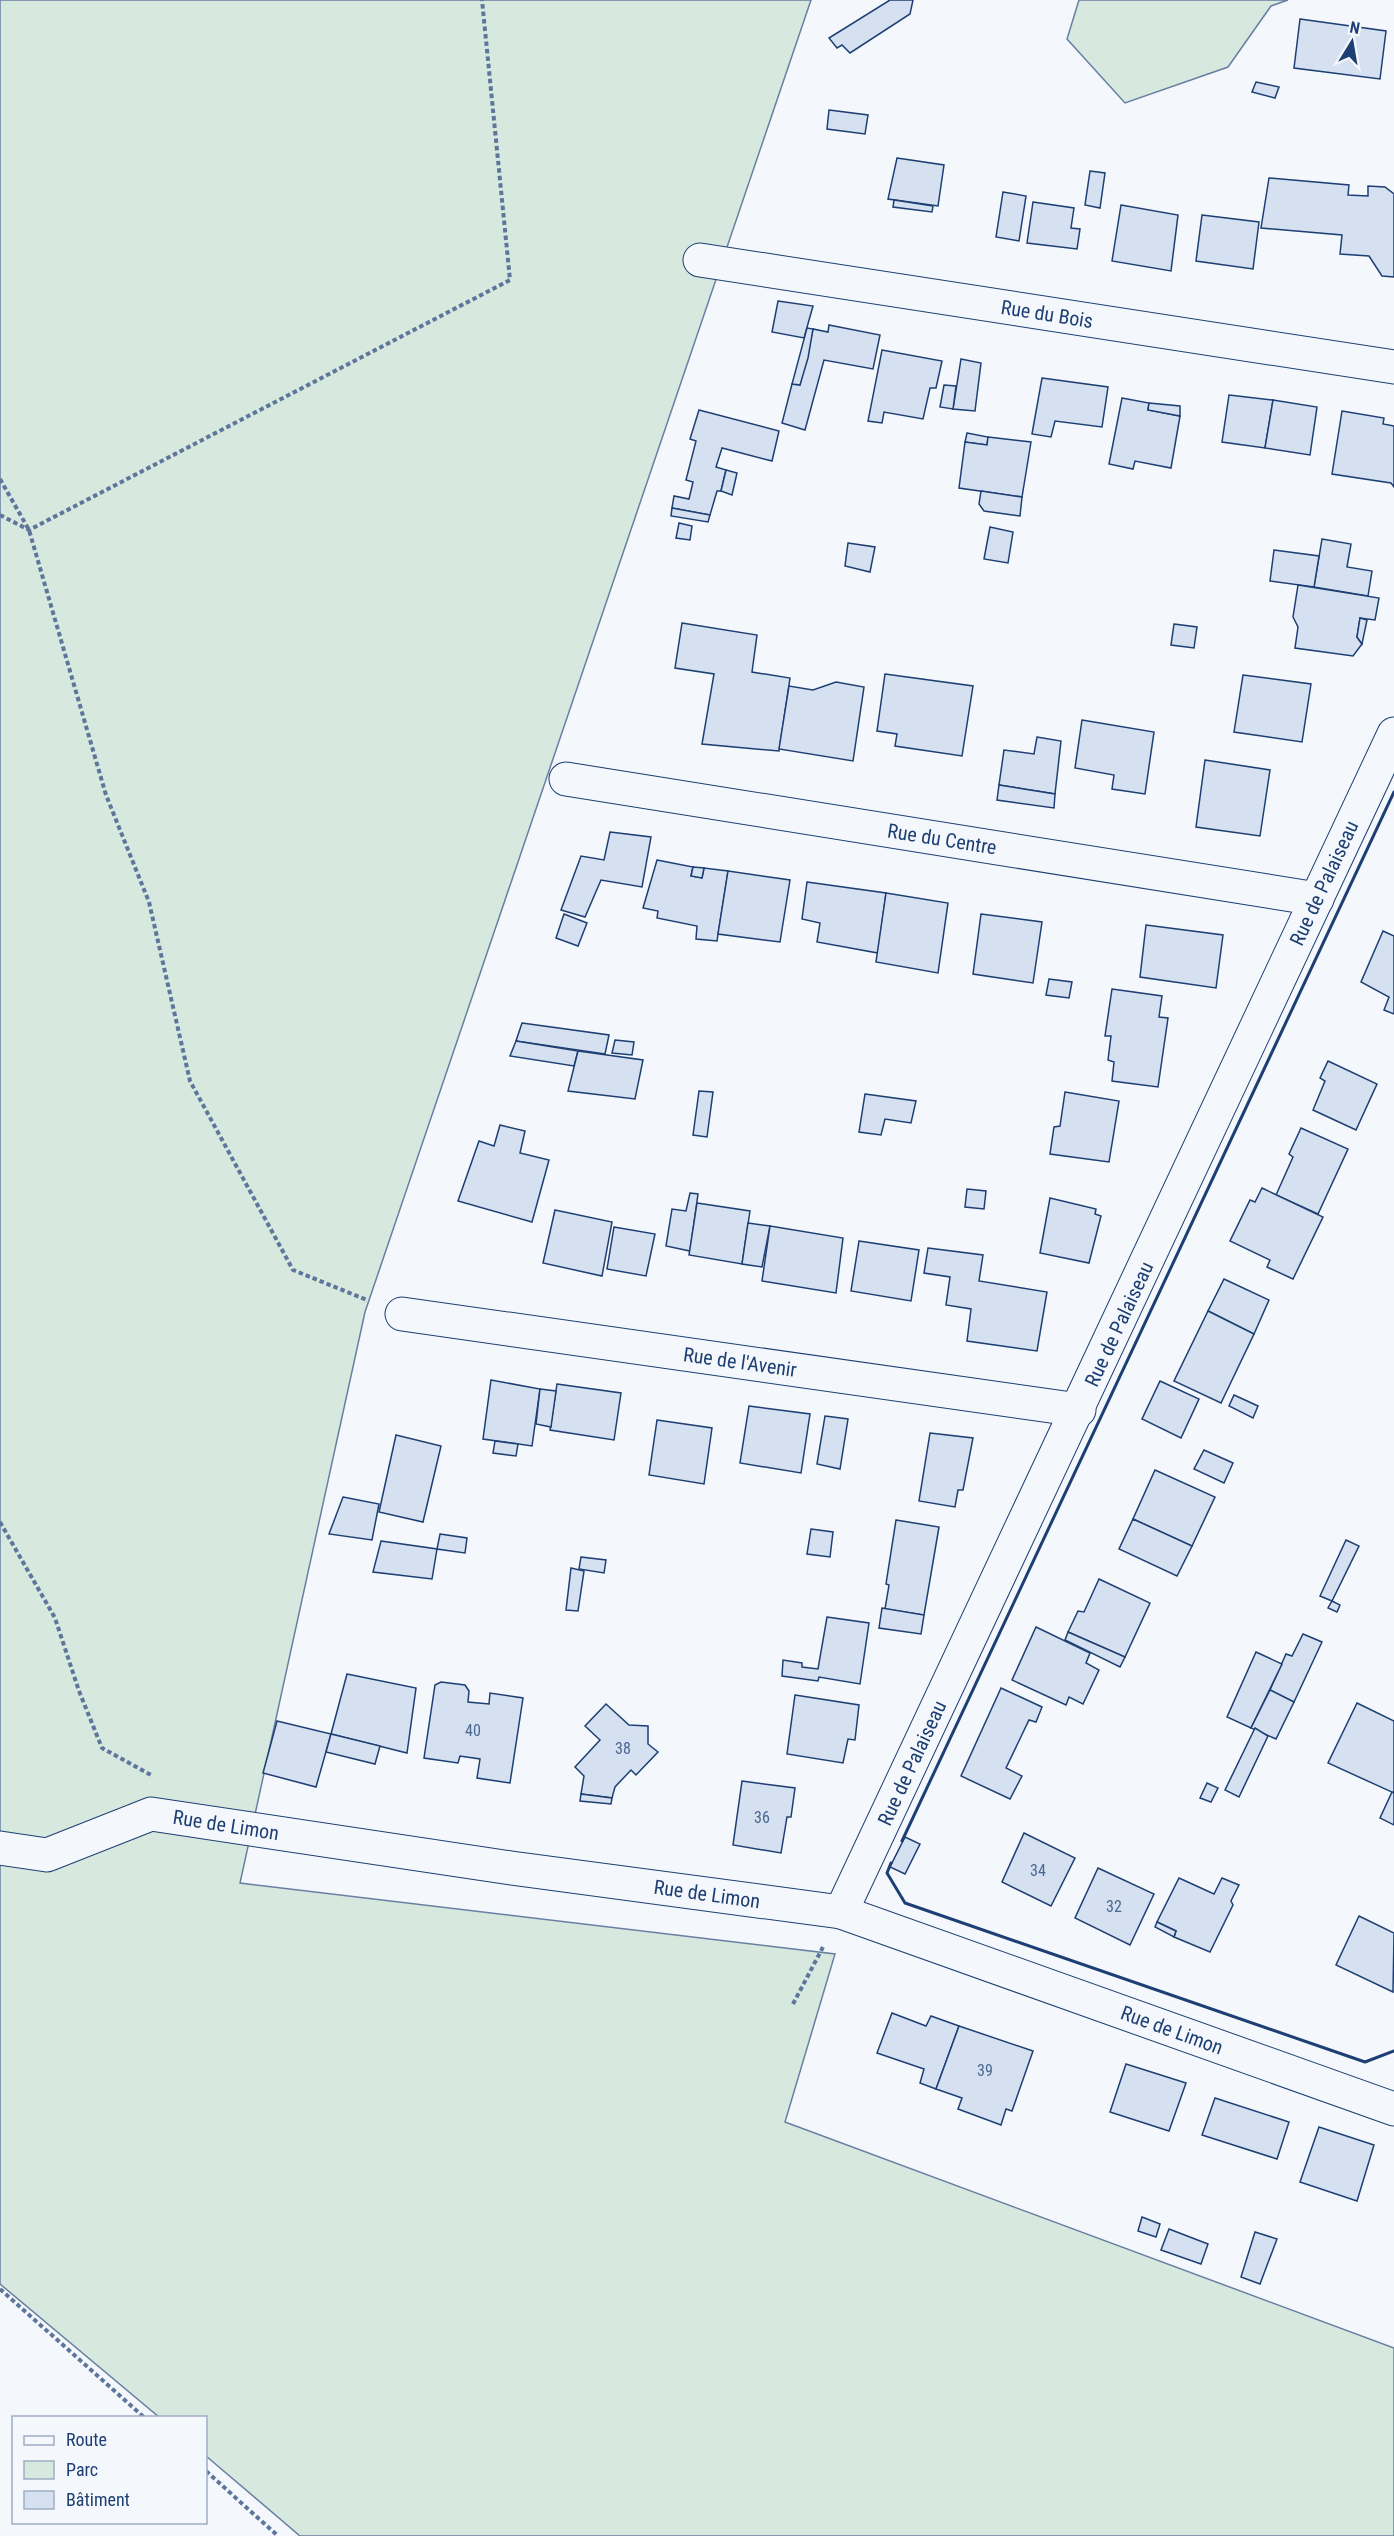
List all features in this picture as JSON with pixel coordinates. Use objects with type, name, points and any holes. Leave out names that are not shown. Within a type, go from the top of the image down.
[{"type":"street","name":"Rue du Bois","points":[[700,260],[1394,367]]},
{"type":"street","name":"Rue de Palaiseau","points":[[841,1912],[1394,734]]},
{"type":"street","name":"Rue du Centre","points":[[566,779],[1317,899]]},
{"type":"street","name":"Rue de l'Avenir","points":[[402,1314],[1078,1410]]},
{"type":"street","name":"Rue de Limon","points":[[0,1848],[47,1855],[151,1814],[510,1868],[841,1912],[1394,2109]]},
{"type":"path","points":[[29,530],[510,280],[482,0]]},
{"type":"path","points":[[0,479],[29,530],[106,795],[149,902],[190,1081],[293,1270],[402,1314]]},
{"type":"path","points":[[0,515],[29,530]]},
{"type":"path","points":[[0,1522],[55,1618],[79,1691],[102,1748],[154,1776],[189,1820]]},
{"type":"path","points":[[793,2004],[841,1912]]},
{"type":"path","points":[[0,2289],[143,2416]]},
{"type":"path","points":[[207,2472],[278,2536]]},
{"type":"green space","points":[[0,0],[811,0],[365,1312],[240,1883],[835,1954],[785,2122],[1394,2348],[1394,2536],[300,2536],[207,2457],[207,2416],[158,2416],[0,2284]]},
{"type":"green space","points":[[1079,0],[1288,0],[1271,6],[1228,67],[1125,103],[1067,39]]},
{"type":"building","points":[[890,0],[913,0],[910,14],[850,53],[842,45],[837,48],[829,38]]},
{"type":"building","points":[[1300,19],[1386,31],[1380,79],[1294,68]]},
{"type":"building","points":[[1256,82],[1279,87],[1275,98],[1252,92]]},
{"type":"building","points":[[829,110],[868,115],[865,134],[827,129]]},
{"type":"building","points":[[897,158],[944,165],[938,206],[888,199]]},
{"type":"building","points":[[1090,171],[1105,173],[1100,208],[1085,205]]},
{"type":"building","points":[[1269,178],[1349,185],[1348,195],[1368,196],[1368,186],[1385,187],[1394,194],[1394,277],[1382,276],[1369,256],[1340,254],[1342,235],[1261,228]]},
{"type":"building","points":[[1003,192],[1026,196],[1019,241],[996,237]]},
{"type":"building","points":[[894,200],[933,206],[932,212],[893,207]]},
{"type":"building","points":[[1033,202],[1074,208],[1071,228],[1080,229],[1077,249],[1027,243]]},
{"type":"building","points":[[1121,205],[1178,215],[1171,271],[1112,261]]},
{"type":"building","points":[[1202,215],[1259,222],[1253,269],[1196,261]]},
{"type":"building","points":[[778,301],[813,306],[804,338],[772,332]]},
{"type":"building","points":[[829,325],[880,335],[873,369],[824,360],[805,430],[782,423],[792,384],[800,385],[813,329],[828,332]]},
{"type":"building","points":[[807,328],[813,329],[808,358],[800,385],[792,384]]},
{"type":"building","points":[[882,350],[942,361],[936,388],[930,388],[923,419],[884,412],[882,423],[868,421]]},
{"type":"building","points":[[961,359],[981,363],[975,411],[953,409]]},
{"type":"building","points":[[1042,378],[1108,387],[1102,427],[1055,421],[1051,437],[1032,434]]},
{"type":"building","points":[[944,385],[956,386],[953,409],[940,407]]},
{"type":"building","points":[[1229,395],[1273,400],[1265,448],[1222,442]]},
{"type":"building","points":[[1122,398],[1149,403],[1148,410],[1180,416],[1171,468],[1135,461],[1133,469],[1109,464]]},
{"type":"building","points":[[1273,400],[1317,407],[1310,455],[1265,448]]},
{"type":"building","points":[[1149,403],[1180,406],[1180,416],[1148,410]]},
{"type":"building","points":[[699,410],[779,431],[772,461],[722,448],[716,467],[726,470],[721,491],[717,491],[710,515],[672,508],[674,496],[689,499],[693,482],[686,480],[696,441],[690,439]]},
{"type":"building","points":[[1342,411],[1384,418],[1383,424],[1394,426],[1394,487],[1391,483],[1332,474]]},
{"type":"building","points":[[967,433],[988,437],[987,445],[965,442]]},
{"type":"building","points":[[988,437],[1031,442],[1022,497],[959,488],[965,442],[987,445]]},
{"type":"building","points":[[726,470],[737,473],[732,495],[721,491]]},
{"type":"building","points":[[981,491],[1022,497],[1020,516],[984,511],[979,504]]},
{"type":"building","points":[[672,508],[710,515],[708,522],[671,516]]},
{"type":"building","points":[[679,523],[692,526],[690,540],[676,538]]},
{"type":"building","points":[[990,527],[1013,532],[1008,563],[984,559]]},
{"type":"building","points":[[1322,539],[1351,544],[1347,567],[1372,571],[1368,596],[1314,587]]},
{"type":"building","points":[[848,543],[875,547],[870,572],[845,566]]},
{"type":"building","points":[[1274,550],[1319,556],[1314,587],[1270,581]]},
{"type":"building","points":[[1298,585],[1379,598],[1375,620],[1360,618],[1357,637],[1362,644],[1353,656],[1295,648],[1298,627],[1293,617]]},
{"type":"building","points":[[1360,618],[1367,620],[1362,644],[1357,637]]},
{"type":"building","points":[[682,623],[757,635],[752,672],[790,678],[779,751],[702,744],[714,674],[675,668]]},
{"type":"building","points":[[1174,624],[1197,627],[1194,648],[1171,645]]},
{"type":"building","points":[[885,674],[973,686],[962,756],[895,746],[897,734],[877,731]]},
{"type":"building","points":[[1243,675],[1311,684],[1302,742],[1234,732]]},
{"type":"building","points":[[836,682],[864,687],[853,761],[779,749],[789,686],[813,690]]},
{"type":"building","points":[[1082,720],[1154,732],[1145,794],[1112,789],[1114,775],[1075,768]]},
{"type":"building","points":[[1037,737],[1061,741],[1055,794],[999,785],[1004,750],[1034,754]]},
{"type":"building","points":[[1205,760],[1270,770],[1260,836],[1196,827]]},
{"type":"building","points":[[999,785],[1055,794],[1054,808],[997,800]]},
{"type":"building","points":[[610,832],[651,837],[642,887],[601,880],[585,917],[561,910],[581,856],[604,860]]},
{"type":"building","points":[[657,860],[693,867],[691,876],[702,878],[704,868],[728,871],[717,941],[696,939],[697,926],[657,918],[658,911],[643,908]]},
{"type":"building","points":[[693,867],[704,868],[702,878],[691,876]]},
{"type":"building","points":[[728,871],[790,880],[780,942],[718,934]]},
{"type":"building","points":[[807,882],[886,893],[878,953],[817,942],[820,923],[802,919]]},
{"type":"building","points":[[886,893],[948,903],[938,973],[876,962]]},
{"type":"building","points":[[564,914],[587,923],[578,946],[556,938]]},
{"type":"building","points":[[981,914],[1042,922],[1033,983],[973,974]]},
{"type":"building","points":[[1146,925],[1223,935],[1216,988],[1140,977]]},
{"type":"building","points":[[1383,931],[1394,936],[1394,1014],[1384,1010],[1389,997],[1361,982]]},
{"type":"building","points":[[1049,979],[1072,982],[1069,998],[1046,995]]},
{"type":"building","points":[[1112,989],[1162,996],[1159,1017],[1168,1018],[1158,1087],[1112,1081],[1114,1062],[1108,1060],[1111,1036],[1105,1036]]},
{"type":"building","points":[[522,1023],[609,1035],[605,1054],[516,1041]]},
{"type":"building","points":[[615,1040],[634,1042],[632,1055],[612,1053]]},
{"type":"building","points":[[516,1041],[578,1051],[574,1066],[510,1056]]},
{"type":"building","points":[[578,1051],[643,1060],[635,1099],[568,1091]]},
{"type":"building","points":[[1328,1061],[1377,1084],[1356,1130],[1313,1110],[1325,1081],[1320,1078]]},
{"type":"building","points":[[699,1091],[713,1092],[707,1137],[693,1135]]},
{"type":"building","points":[[1065,1092],[1119,1101],[1109,1162],[1050,1154],[1054,1127],[1060,1126]]},
{"type":"building","points":[[865,1094],[916,1101],[911,1123],[885,1119],[881,1135],[859,1132]]},
{"type":"building","points":[[500,1125],[525,1131],[520,1153],[549,1160],[532,1222],[458,1201],[479,1141],[494,1146]]},
{"type":"building","points":[[1301,1128],[1348,1149],[1318,1214],[1276,1195],[1293,1157],[1289,1154]]},
{"type":"building","points":[[1262,1188],[1323,1217],[1293,1279],[1267,1267],[1270,1260],[1230,1241],[1250,1200],[1255,1202]]},
{"type":"building","points":[[967,1189],[986,1191],[984,1209],[965,1207]]},
{"type":"building","points":[[690,1193],[698,1194],[690,1251],[666,1246],[672,1209],[686,1211]]},
{"type":"building","points":[[1050,1198],[1096,1209],[1095,1214],[1101,1216],[1089,1263],[1040,1253]]},
{"type":"building","points":[[697,1203],[750,1211],[742,1264],[689,1255]]},
{"type":"building","points":[[555,1210],[612,1222],[602,1276],[543,1263]]},
{"type":"building","points":[[748,1223],[770,1226],[762,1267],[742,1264]]},
{"type":"building","points":[[770,1226],[843,1238],[836,1293],[762,1281]]},
{"type":"building","points":[[614,1227],[655,1234],[646,1276],[607,1269]]},
{"type":"building","points":[[859,1241],[919,1250],[911,1301],[851,1291]]},
{"type":"building","points":[[928,1248],[983,1255],[979,1281],[1047,1292],[1037,1351],[967,1341],[971,1309],[946,1305],[950,1277],[924,1273]]},
{"type":"building","points":[[1224,1279],[1269,1300],[1254,1334],[1208,1311]]},
{"type":"building","points":[[1208,1311],[1254,1334],[1221,1403],[1174,1381]]},
{"type":"building","points":[[491,1380],[540,1389],[532,1446],[483,1439]]},
{"type":"building","points":[[1160,1381],[1199,1399],[1181,1438],[1142,1419]]},
{"type":"building","points":[[557,1384],[621,1393],[614,1440],[550,1430]]},
{"type":"building","points":[[540,1389],[556,1391],[551,1427],[536,1424]]},
{"type":"building","points":[[1234,1395],[1258,1406],[1253,1418],[1229,1406]]},
{"type":"building","points":[[749,1406],[810,1414],[801,1473],[740,1463]]},
{"type":"building","points":[[825,1416],[848,1419],[840,1469],[817,1464]]},
{"type":"building","points":[[657,1420],[712,1428],[704,1484],[649,1475]]},
{"type":"building","points":[[930,1433],[973,1438],[963,1490],[958,1490],[955,1507],[919,1501]]},
{"type":"building","points":[[396,1435],[441,1446],[423,1522],[379,1512]]},
{"type":"building","points":[[495,1441],[518,1444],[516,1456],[493,1453]]},
{"type":"building","points":[[1204,1450],[1233,1463],[1224,1483],[1194,1469]]},
{"type":"building","points":[[1155,1470],[1215,1497],[1192,1546],[1133,1519]]},
{"type":"building","points":[[343,1497],[379,1504],[372,1540],[329,1534]]},
{"type":"building","points":[[1133,1519],[1192,1546],[1177,1576],[1119,1549]]},
{"type":"building","points":[[896,1520],[939,1527],[924,1615],[885,1609],[889,1585],[886,1584]]},
{"type":"building","points":[[811,1529],[833,1532],[830,1557],[807,1554]]},
{"type":"building","points":[[440,1534],[467,1538],[465,1553],[437,1549]]},
{"type":"building","points":[[1346,1540],[1359,1546],[1332,1601],[1320,1596]]},
{"type":"building","points":[[381,1541],[437,1549],[432,1579],[373,1572]]},
{"type":"building","points":[[581,1557],[606,1560],[604,1573],[579,1569]]},
{"type":"building","points":[[571,1568],[584,1571],[578,1611],[566,1610]]},
{"type":"building","points":[[1099,1579],[1150,1603],[1125,1657],[1068,1632],[1078,1611],[1084,1612]]},
{"type":"building","points":[[1332,1601],[1340,1605],[1337,1612],[1328,1608]]},
{"type":"building","points":[[882,1608],[924,1615],[921,1634],[879,1628]]},
{"type":"building","points":[[827,1617],[869,1623],[860,1684],[819,1677],[818,1681],[782,1676],[783,1660],[802,1663],[802,1667],[818,1669]]},
{"type":"building","points":[[1036,1627],[1090,1653],[1086,1663],[1099,1670],[1083,1704],[1069,1697],[1066,1705],[1012,1680]]},
{"type":"building","points":[[1068,1632],[1125,1657],[1120,1667],[1065,1640]]},
{"type":"building","points":[[1303,1634],[1322,1642],[1294,1702],[1270,1690],[1286,1654],[1292,1656]]},
{"type":"building","points":[[1256,1652],[1282,1664],[1251,1728],[1227,1717]]},
{"type":"building","points":[[347,1674],[416,1688],[407,1753],[331,1734]]},
{"type":"building","points":[[441,1682],[465,1685],[469,1691],[468,1702],[489,1704],[490,1693],[523,1698],[510,1783],[477,1778],[480,1759],[460,1756],[458,1763],[424,1758],[435,1685]]},
{"type":"building","points":[[1001,1688],[1042,1707],[1036,1722],[1029,1720],[1006,1768],[1022,1776],[1010,1799],[961,1776]]},
{"type":"building","points":[[1270,1690],[1294,1702],[1276,1739],[1251,1728]]},
{"type":"building","points":[[795,1695],[859,1705],[855,1740],[848,1739],[843,1763],[787,1754]]},
{"type":"building","points":[[1357,1703],[1394,1721],[1394,1793],[1328,1763]]},
{"type":"building","points":[[606,1704],[629,1725],[648,1726],[648,1744],[658,1752],[636,1775],[631,1770],[615,1787],[612,1798],[581,1794],[584,1776],[575,1767],[600,1740],[585,1726]]},
{"type":"building","points":[[277,1721],[331,1734],[316,1787],[263,1773]]},
{"type":"building","points":[[1255,1728],[1268,1736],[1239,1797],[1225,1790]]},
{"type":"building","points":[[331,1734],[380,1746],[375,1764],[326,1752]]},
{"type":"building","points":[[742,1781],[795,1788],[791,1817],[787,1817],[781,1853],[733,1845]]},
{"type":"building","points":[[1207,1783],[1218,1788],[1211,1802],[1200,1798]]},
{"type":"building","points":[[1392,1792],[1394,1793],[1394,1825],[1380,1818]]},
{"type":"building","points":[[581,1794],[612,1798],[611,1804],[580,1801]]},
{"type":"building","points":[[1024,1833],[1075,1858],[1051,1906],[1002,1882]]},
{"type":"building","points":[[905,1837],[920,1844],[905,1874],[890,1867]]},
{"type":"building","points":[[1098,1868],[1154,1894],[1130,1945],[1075,1918]]},
{"type":"building","points":[[1179,1878],[1214,1894],[1222,1878],[1239,1885],[1231,1901],[1233,1905],[1210,1952],[1174,1937],[1176,1931],[1157,1922]]},
{"type":"building","points":[[1359,1916],[1394,1933],[1393,1992],[1336,1965]]},
{"type":"building","points":[[1157,1922],[1176,1931],[1174,1937],[1155,1927]]},
{"type":"building","points":[[892,2013],[926,2026],[931,2016],[959,2026],[936,2089],[920,2083],[924,2069],[877,2053]]},
{"type":"building","points":[[959,2026],[1033,2051],[1012,2111],[1006,2109],[1001,2125],[958,2109],[962,2098],[936,2089]]},
{"type":"building","points":[[1126,2064],[1186,2083],[1169,2131],[1110,2112]]},
{"type":"building","points":[[1215,2098],[1289,2122],[1277,2159],[1202,2135]]},
{"type":"building","points":[[1319,2127],[1374,2145],[1357,2201],[1300,2182]]},
{"type":"building","points":[[1142,2217],[1160,2224],[1156,2237],[1138,2231]]},
{"type":"building","points":[[1169,2229],[1208,2244],[1201,2264],[1161,2250]]},
{"type":"building","points":[[1255,2232],[1277,2239],[1260,2284],[1241,2277]]},
{"type":"wall","points":[[902,1841],[1394,792]]},
{"type":"wall","points":[[891,1863],[887,1873],[905,1903],[1365,2062],[1394,2051]]}]
